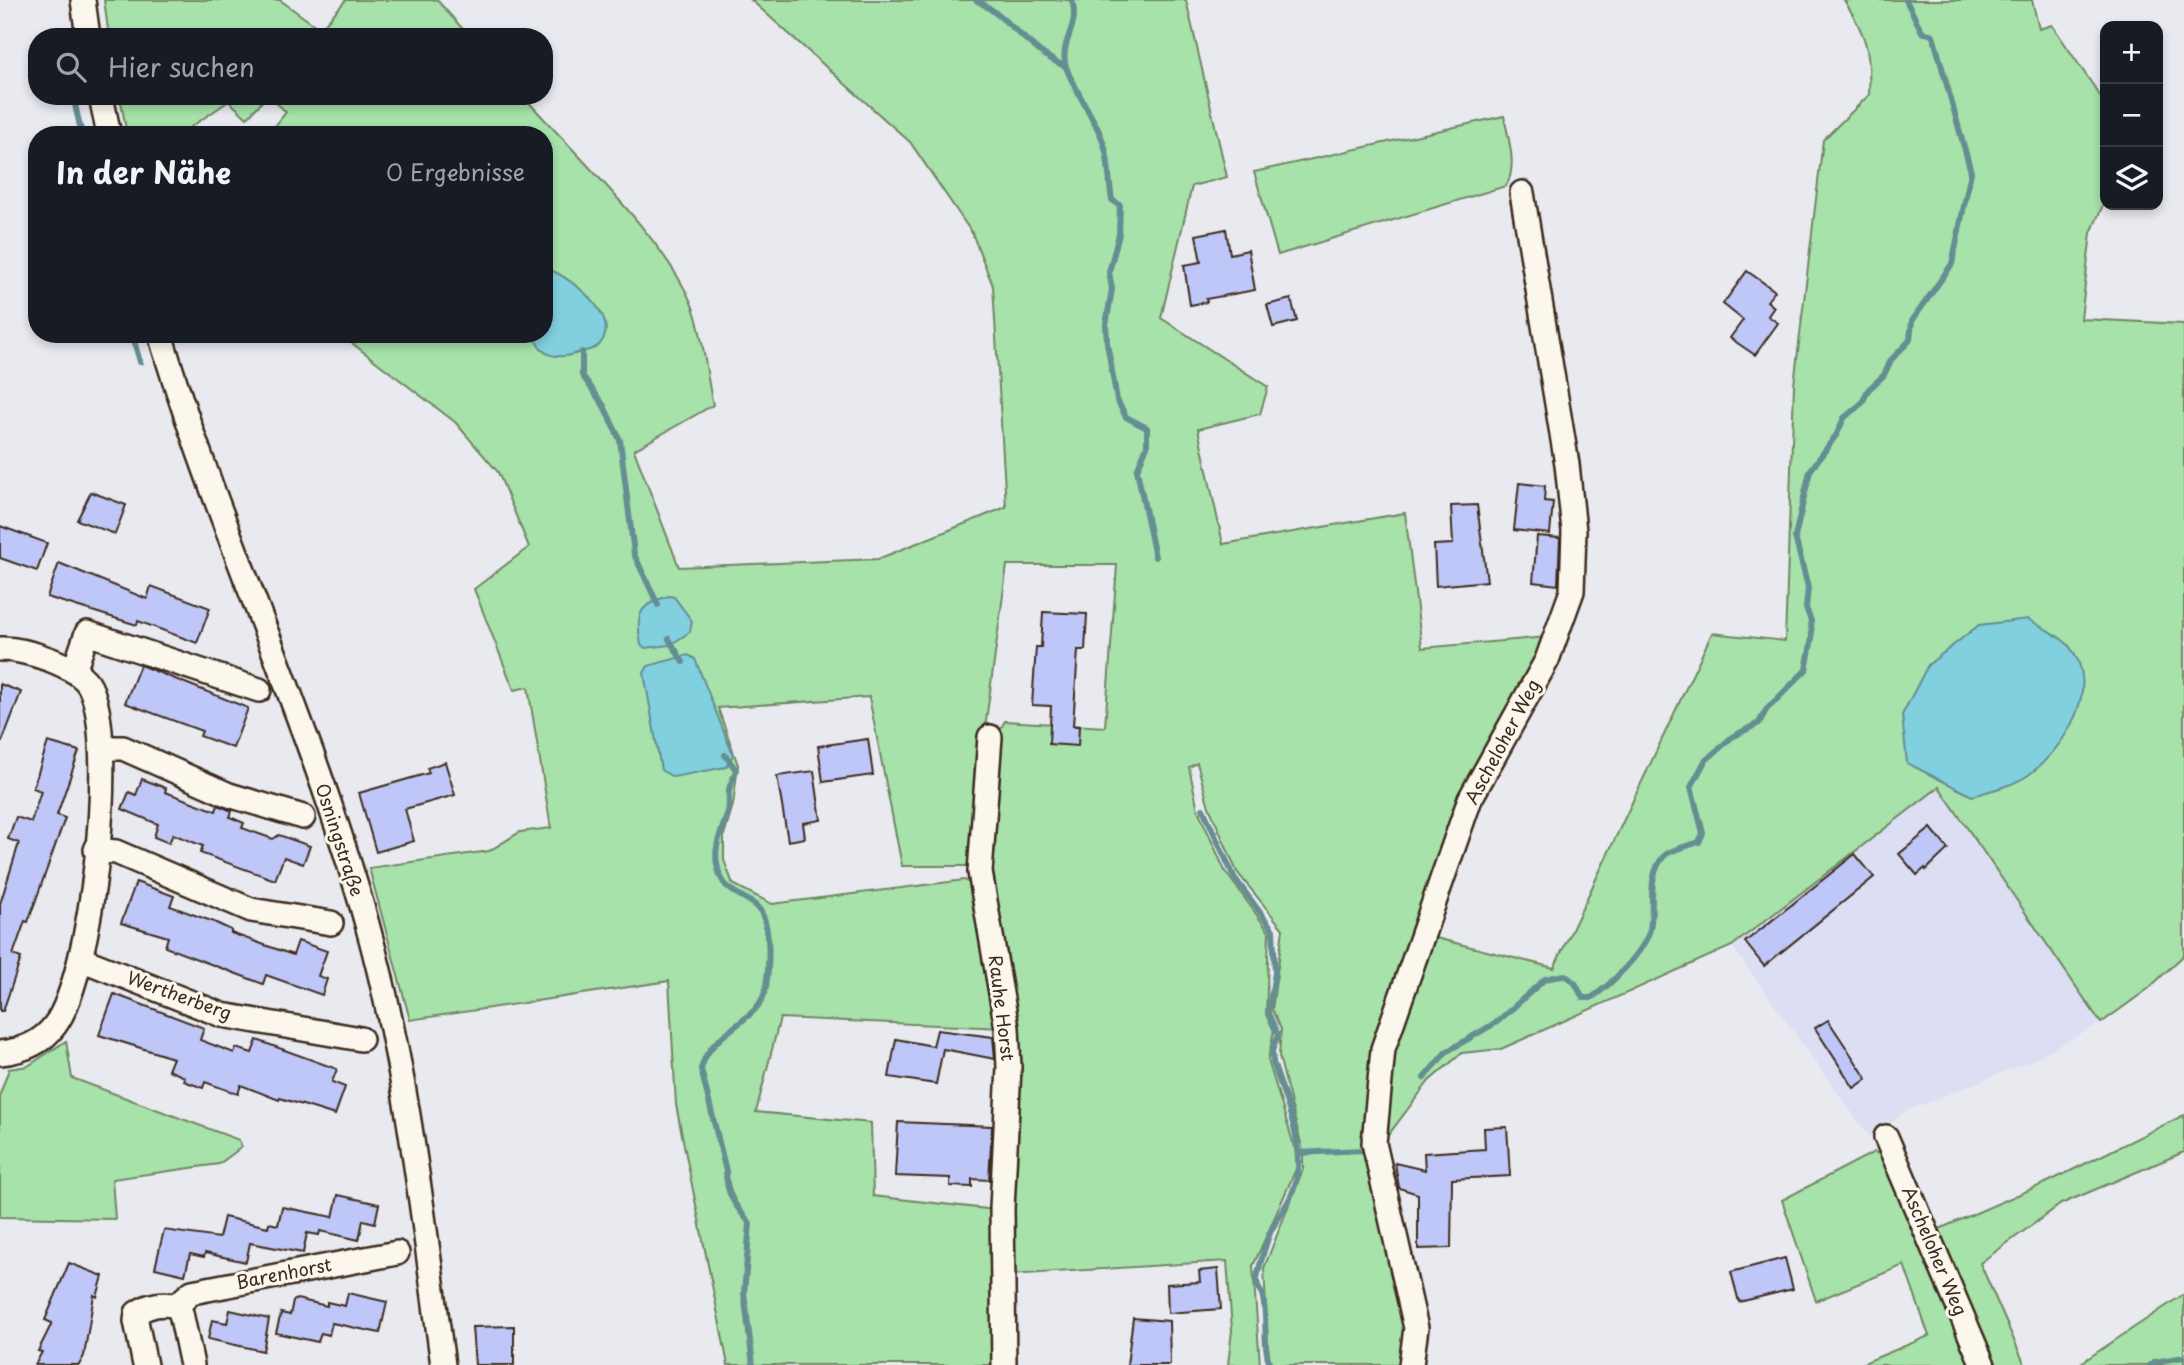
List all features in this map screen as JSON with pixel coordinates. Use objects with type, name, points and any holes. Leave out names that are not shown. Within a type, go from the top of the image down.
[{"type":"street","points":[[83,0],[87,28]]},
{"type":"street","points":[[103,105],[107,126]]},
{"type":"street","name":"Ascheloher Weg","points":[[1411,1365],[1416,1328],[1374,1143],[1383,1049],[1470,799],[1547,660],[1572,591],[1574,531],[1567,464],[1522,193]]},
{"type":"street","name":"Osningstraße","points":[[163,343],[220,514],[292,701],[367,923],[404,1086],[443,1365]]},
{"type":"street","points":[[74,671],[87,633],[259,690]]},
{"type":"street","points":[[0,649],[13,649],[43,657],[74,671],[89,685],[97,706],[102,748],[96,850],[81,959],[71,995],[55,1026],[42,1039],[28,1046],[0,1053]]},
{"type":"street","name":"Rauhe Horst","points":[[990,737],[980,872],[1007,1028],[1009,1067],[1002,1209],[1004,1365]]},
{"type":"street","points":[[102,748],[123,748],[260,807],[303,817]]},
{"type":"street","points":[[96,850],[116,852],[251,909],[331,923]]},
{"type":"street","name":"Wertherberg","points":[[81,959],[222,1015],[361,1039]]},
{"type":"street","name":"Ascheloher Weg","points":[[1886,1137],[1983,1365]]},
{"type":"street","name":"Barenhorst","points":[[145,1365],[136,1321],[137,1313],[145,1308],[167,1303],[176,1306],[191,1292],[397,1253]]},
{"type":"street","points":[[176,1306],[181,1313],[192,1365]]},
{"type":"shaded area","points":[[1939,786],[2101,1023],[2030,1061],[1904,1112],[1870,1138],[1732,946]]},
{"type":"green space","points":[[104,0],[280,0],[319,28],[108,28]]},
{"type":"green space","points":[[346,0],[437,0],[462,28],[321,28]]},
{"type":"green space","points":[[751,0],[1186,0],[1227,177],[1192,186],[1161,318],[1268,387],[1260,414],[1198,429],[1223,544],[1405,513],[1422,648],[1548,637],[1468,788],[1366,1141],[1405,1307],[1404,1365],[1269,1365],[1264,1268],[1303,1169],[1303,1151],[1279,1056],[1281,1029],[1272,1010],[1283,929],[1237,872],[1209,807],[1197,763],[1189,767],[1198,810],[1225,871],[1269,932],[1266,1015],[1274,1030],[1268,1060],[1295,1149],[1297,1167],[1253,1266],[1260,1365],[1228,1365],[1232,1330],[1227,1261],[1010,1275],[1014,1029],[988,847],[997,735],[1005,721],[1105,727],[1117,565],[1007,565],[986,721],[974,859],[968,866],[902,866],[869,697],[718,708],[738,765],[733,805],[724,835],[724,860],[733,884],[772,904],[965,880],[978,890],[1003,1028],[780,1018],[756,1112],[871,1123],[873,1196],[995,1210],[997,1365],[728,1365],[676,1105],[669,981],[410,1020],[369,868],[489,851],[520,832],[551,828],[528,687],[514,690],[474,589],[529,547],[498,472],[455,422],[352,343],[553,343],[553,128],[642,227],[682,284],[694,310],[713,405],[634,450],[679,567],[878,559],[1006,507],[993,286],[972,233],[910,142]]},
{"type":"green space","points":[[1844,0],[2032,0],[2039,29],[2052,25],[2100,96],[2101,210],[2091,233],[2081,319],[2184,324],[2184,955],[2148,989],[2101,1023],[1939,787],[1732,946],[1501,1049],[1462,1053],[1429,1081],[1383,1142],[1392,1050],[1428,936],[1554,968],[1712,633],[1785,641],[1794,385],[1823,140],[1869,95],[1868,56],[1858,24]]},
{"type":"green space","points":[[122,105],[223,105],[192,126],[125,126]]},
{"type":"green space","points":[[233,105],[259,105],[247,118]]},
{"type":"green space","points":[[279,105],[531,105],[551,126],[275,126],[286,112]]},
{"type":"green space","points":[[1504,116],[1512,161],[1506,186],[1278,255],[1254,172]]},
{"type":"green space","points":[[66,1041],[72,1078],[239,1140],[242,1147],[219,1164],[112,1179],[115,1219],[0,1217],[0,1094],[9,1069],[28,1066]]},
{"type":"green space","points":[[2184,1115],[2184,1152],[2061,1204],[1980,1263],[2025,1365],[1996,1365],[1939,1229],[2050,1181]]},
{"type":"green space","points":[[1874,1152],[1883,1155],[1970,1365],[1859,1365],[1929,1336],[1904,1265],[1816,1301],[1782,1200]]},
{"type":"green space","points":[[2184,1294],[2184,1365],[2078,1365],[2081,1363]]},
{"type":"water","points":[[553,271],[593,301],[605,323],[605,334],[596,348],[573,354],[552,355],[541,349],[537,343],[553,343]]},
{"type":"water","points":[[669,596],[674,597],[692,621],[690,632],[670,645],[645,648],[641,645],[639,635],[641,613],[650,603]]},
{"type":"water","points":[[2028,619],[2065,642],[2079,662],[2081,698],[2075,717],[2054,750],[2041,765],[2021,780],[1972,796],[1907,763],[1902,715],[1928,665],[1979,625]]},
{"type":"water","points":[[688,655],[695,659],[733,755],[726,767],[673,777],[661,770],[644,673],[648,666]]},
{"type":"building","points":[[1226,229],[1230,254],[1248,250],[1255,290],[1206,299],[1207,302],[1190,305],[1184,265],[1201,262],[1196,235]]},
{"type":"building","points":[[1747,271],[1775,291],[1767,301],[1774,307],[1768,316],[1778,323],[1755,355],[1730,338],[1743,320],[1723,304]]},
{"type":"building","points":[[1291,299],[1297,321],[1273,327],[1267,305]]},
{"type":"building","points":[[1519,483],[1545,486],[1544,501],[1553,502],[1550,534],[1514,530]]},
{"type":"building","points":[[91,492],[126,505],[115,534],[77,520]]},
{"type":"building","points":[[1477,505],[1487,581],[1436,586],[1434,545],[1453,544],[1451,506]]},
{"type":"building","points":[[0,526],[47,543],[37,571],[0,558]]},
{"type":"building","points":[[1537,536],[1560,538],[1558,585],[1533,582]]},
{"type":"building","points":[[59,563],[147,599],[151,586],[210,608],[197,643],[138,621],[137,625],[47,597]]},
{"type":"building","points":[[1043,612],[1087,614],[1085,650],[1078,650],[1073,726],[1079,726],[1078,746],[1049,744],[1051,706],[1032,705],[1036,647],[1041,647]]},
{"type":"building","points":[[140,665],[248,708],[233,748],[200,736],[202,731],[125,703]]},
{"type":"building","points":[[0,684],[21,692],[2,742],[0,742]]},
{"type":"building","points":[[868,739],[873,775],[823,782],[818,746]]},
{"type":"building","points":[[48,742],[79,751],[57,815],[65,818],[28,922],[25,921],[13,955],[21,958],[3,1011],[0,1011],[0,904],[19,843],[8,839],[16,817],[31,822],[41,791],[33,788]]},
{"type":"building","points":[[445,762],[455,795],[405,809],[414,841],[376,852],[359,793],[429,773],[427,768]]},
{"type":"building","points":[[814,771],[821,820],[803,823],[805,838],[788,841],[777,776]]},
{"type":"building","points":[[142,779],[166,788],[165,792],[216,811],[218,805],[232,811],[230,817],[244,823],[242,828],[273,839],[279,835],[310,846],[303,864],[284,857],[275,880],[200,853],[203,846],[173,834],[169,843],[154,837],[158,824],[122,809],[129,792],[136,795]]},
{"type":"building","points":[[1931,828],[1948,849],[1917,875],[1899,854]]},
{"type":"building","points":[[1855,854],[1874,877],[1764,966],[1745,942]]},
{"type":"building","points":[[136,882],[174,896],[170,906],[214,922],[231,930],[231,933],[293,955],[298,941],[327,951],[318,976],[327,979],[322,995],[266,975],[263,984],[165,947],[168,937],[121,923]]},
{"type":"building","points":[[114,994],[204,1028],[200,1040],[234,1053],[236,1048],[252,1053],[257,1040],[337,1069],[332,1082],[345,1087],[335,1115],[280,1098],[279,1100],[241,1085],[238,1094],[205,1082],[203,1088],[184,1081],[185,1077],[168,1070],[173,1058],[99,1035]]},
{"type":"building","points":[[1828,1020],[1867,1079],[1854,1088],[1815,1028]]},
{"type":"building","points":[[937,1030],[993,1037],[995,1059],[943,1049],[936,1084],[889,1077],[896,1039],[933,1046]]},
{"type":"building","points":[[898,1122],[992,1126],[989,1180],[972,1179],[972,1187],[950,1186],[950,1178],[895,1176]]},
{"type":"building","points":[[1507,1127],[1510,1176],[1452,1179],[1451,1248],[1418,1249],[1418,1194],[1399,1188],[1395,1163],[1425,1170],[1424,1153],[1485,1149],[1484,1128]]},
{"type":"building","points":[[338,1195],[379,1204],[375,1223],[363,1220],[359,1240],[320,1231],[319,1235],[307,1233],[303,1253],[250,1243],[246,1262],[205,1253],[204,1257],[190,1254],[185,1275],[155,1268],[164,1230],[219,1238],[224,1217],[268,1227],[269,1223],[278,1225],[282,1207],[333,1217]]},
{"type":"building","points":[[1785,1258],[1793,1289],[1739,1302],[1731,1272]]},
{"type":"building","points":[[69,1263],[103,1276],[97,1297],[94,1295],[84,1356],[79,1365],[35,1365],[42,1352],[38,1351],[52,1323],[45,1320]]},
{"type":"building","points":[[1218,1269],[1221,1309],[1168,1313],[1167,1284],[1200,1282],[1199,1271]]},
{"type":"building","points":[[348,1293],[387,1302],[380,1333],[332,1323],[329,1335],[321,1333],[318,1342],[276,1333],[281,1313],[290,1315],[293,1301],[297,1299],[327,1306],[327,1302],[345,1306]]},
{"type":"building","points":[[230,1310],[269,1319],[263,1351],[208,1339],[212,1320],[227,1323]]},
{"type":"building","points":[[1133,1318],[1169,1321],[1170,1365],[1127,1365]]},
{"type":"building","points":[[514,1326],[514,1365],[475,1365],[472,1327]]},
{"type":"waterway","points":[[976,0],[988,7],[1030,44],[1065,66]]},
{"type":"waterway","points":[[1072,0],[1074,18],[1064,55],[1065,63],[1070,78],[1101,136],[1112,200],[1120,205],[1119,234],[1109,272],[1112,289],[1106,325],[1107,343],[1117,400],[1126,417],[1147,428],[1147,446],[1137,470],[1155,557]]},
{"type":"waterway","points":[[1424,1078],[1446,1052],[1497,1022],[1545,979],[1565,975],[1575,983],[1583,998],[1591,998],[1626,967],[1647,938],[1650,929],[1653,882],[1658,864],[1671,851],[1699,842],[1703,833],[1691,787],[1705,761],[1732,737],[1759,723],[1766,710],[1806,670],[1812,638],[1811,621],[1806,608],[1808,587],[1795,537],[1810,471],[1837,434],[1844,418],[1862,403],[1868,390],[1884,375],[1891,360],[1910,340],[1912,321],[1952,264],[1971,172],[1933,35],[1922,32],[1906,0]]},
{"type":"waterway","points":[[75,105],[80,126]]},
{"type":"waterway","points":[[135,343],[140,362]]},
{"type":"waterway","points":[[582,352],[582,375],[604,406],[620,440],[634,554],[658,605]]},
{"type":"waterway","points":[[669,639],[683,662]]},
{"type":"waterway","points":[[725,755],[736,770],[729,790],[729,807],[717,847],[716,861],[720,876],[728,887],[760,911],[767,931],[768,968],[762,999],[746,1018],[715,1044],[706,1055],[701,1069],[730,1193],[750,1223],[744,1293],[753,1365]]},
{"type":"waterway","points":[[1203,809],[1234,877],[1273,930],[1275,973],[1268,1013],[1278,1035],[1272,1051],[1273,1062],[1291,1116],[1297,1143],[1298,1170],[1294,1188],[1270,1233],[1257,1279],[1264,1307],[1266,1349],[1270,1365]]},
{"type":"waterway","points":[[1298,1153],[1364,1150]]},
{"type":"waterway","points":[[2150,1365],[2184,1357]]}]
